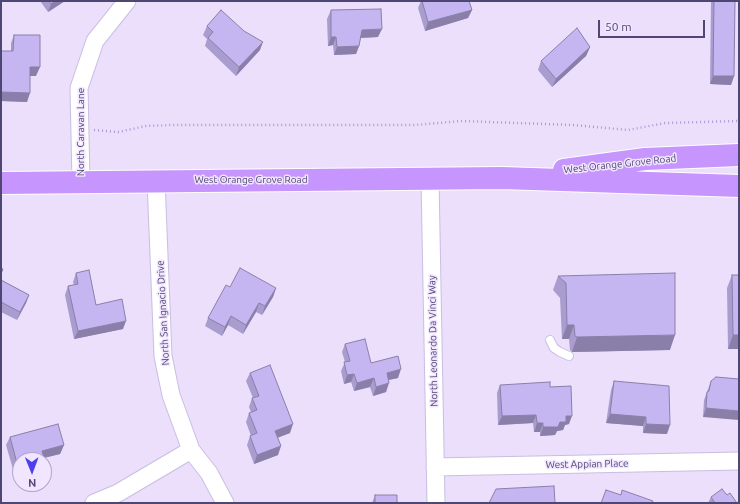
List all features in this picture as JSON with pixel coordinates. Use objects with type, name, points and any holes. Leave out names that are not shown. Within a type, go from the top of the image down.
[{"type":"main road","name":"West Orange Grove Road","points":[[502,178],[645,159],[739,155]]},
{"type":"main road","name":"West Orange Grove Road","points":[[1,183],[156,180],[502,178],[739,186]]},
{"type":"street","name":"North Caravan Lane","points":[[81,182],[80,88],[95,41],[127,1]]},
{"type":"street","name":"North Leonardo Da Vinci Way","points":[[430,178],[436,503]]},
{"type":"street","name":"North San Ignacio Drive","points":[[156,180],[163,356],[171,395],[191,450],[209,473],[225,503]]},
{"type":"street","points":[[94,503],[118,493],[191,450]]},
{"type":"street","name":"West Appian Place","points":[[435,467],[739,461]]},
{"type":"lane","points":[[550,340],[554,348],[569,356]]},
{"type":"path","points":[[80,128],[118,132],[146,126],[403,125],[461,120],[628,130],[664,123],[739,121]]},
{"type":"building","points":[[422,1],[469,1],[472,10],[428,22]]},
{"type":"building","points":[[714,1],[735,1],[734,76],[713,76]]},
{"type":"building","points":[[381,9],[382,29],[362,30],[359,46],[337,47],[336,37],[331,37],[331,10]]},
{"type":"building","points":[[221,10],[244,31],[263,42],[239,67],[208,38],[213,32],[207,26]]},
{"type":"building","points":[[577,28],[590,47],[556,79],[541,61]]},
{"type":"building","points":[[14,35],[40,35],[40,67],[30,67],[30,93],[1,92],[1,51],[13,51]]},
{"type":"building","points":[[240,268],[276,288],[265,306],[259,303],[246,325],[231,316],[225,327],[208,318],[226,285],[230,287]]},
{"type":"building","points":[[89,270],[96,305],[122,299],[126,321],[78,331],[68,286],[78,284],[76,273]]},
{"type":"building","points":[[675,273],[675,335],[577,337],[575,336],[574,325],[567,325],[566,283],[558,276]]},
{"type":"building","points":[[732,275],[739,275],[739,335],[733,335]]},
{"type":"building","points":[[1,280],[29,295],[20,312],[1,302]]},
{"type":"building","points":[[365,339],[371,363],[398,356],[401,369],[387,373],[389,383],[376,387],[374,378],[357,383],[354,374],[347,375],[344,362],[350,361],[345,344]]},
{"type":"building","points":[[270,365],[293,424],[275,431],[281,446],[257,455],[250,436],[257,433],[249,413],[257,410],[252,398],[259,396],[250,373]]},
{"type":"building","points":[[716,377],[739,379],[739,411],[706,408],[707,392],[709,391],[711,381]]},
{"type":"building","points":[[614,381],[669,386],[670,425],[646,424],[646,417],[610,414]]},
{"type":"building","points":[[550,382],[550,387],[571,386],[572,416],[566,416],[566,422],[560,422],[558,427],[543,427],[543,423],[537,423],[536,415],[502,416],[500,385]]},
{"type":"building","points":[[58,424],[64,445],[42,452],[14,452],[10,437]]},
{"type":"building","points":[[554,486],[555,503],[489,503],[496,489]]},
{"type":"building","points":[[722,489],[727,495],[730,493],[737,503],[715,503],[711,497]]},
{"type":"building","points":[[606,490],[621,495],[622,490],[653,501],[652,503],[601,503]]},
{"type":"building","points":[[375,495],[397,495],[397,503],[375,503]]}]
